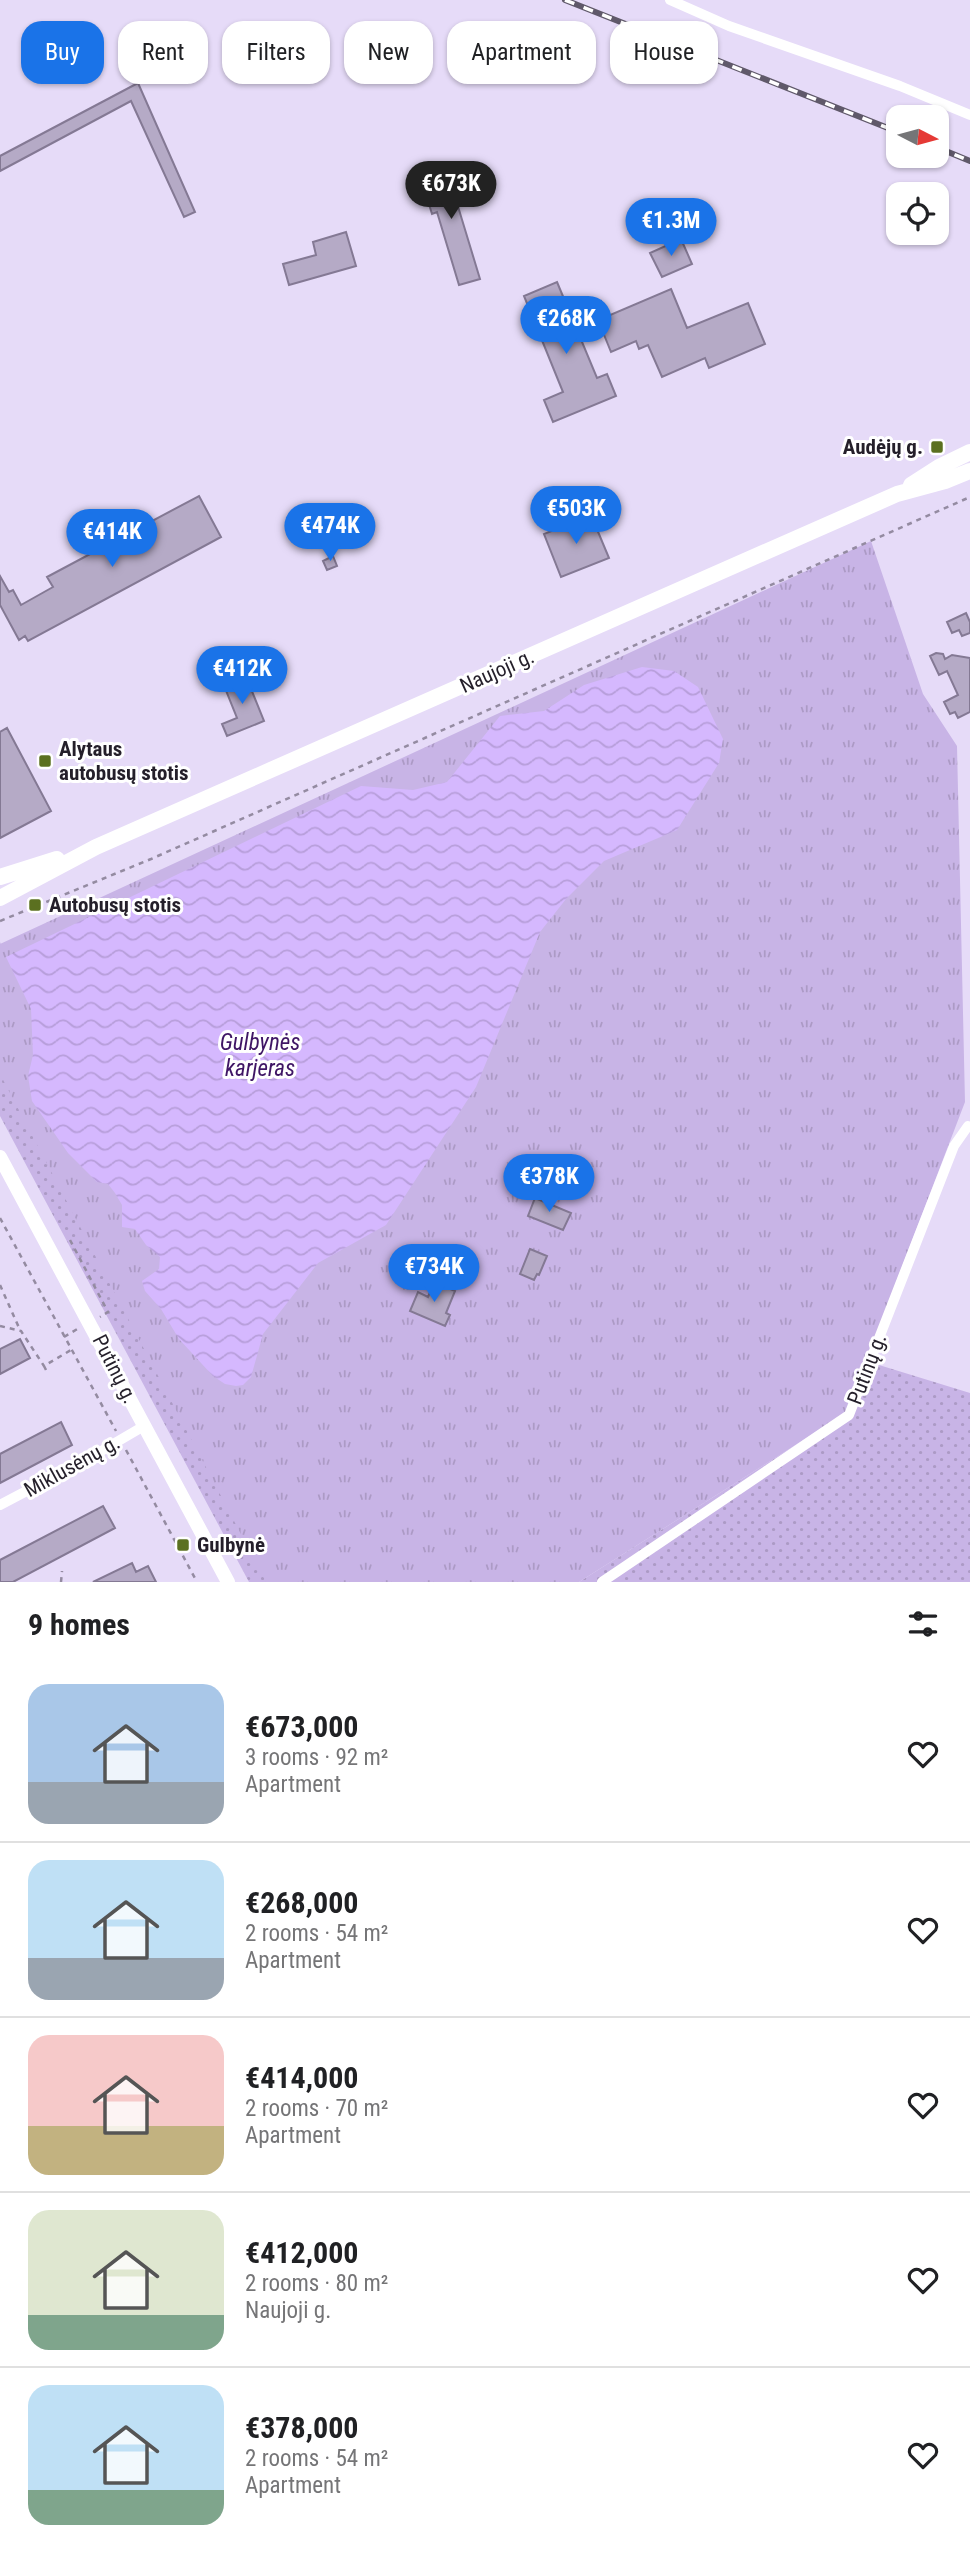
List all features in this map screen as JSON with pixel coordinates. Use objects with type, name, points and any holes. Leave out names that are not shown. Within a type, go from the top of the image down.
[{"type":"main road","name":"Naujoji g.","points":[[897,494],[939,467],[970,452]]},
{"type":"main road","name":"Naujoji g.","points":[[0,898],[96,847],[897,494],[970,471]]},
{"type":"main road","name":"Naujoji g.","points":[[0,877],[96,847]]},
{"type":"main road","name":"Putinų g.","points":[[0,1157],[228,1582]]},
{"type":"street","points":[[670,0],[729,26],[900,86],[970,115]]},
{"type":"street","name":"Putinų g.","points":[[602,1582],[849,1415],[954,1146],[968,1126]]},
{"type":"street","name":"Miklusėnų g.","points":[[0,1505],[144,1426]]},
{"type":"path","points":[[0,920],[151,859],[970,497]]},
{"type":"path","points":[[0,1218],[197,1582]]},
{"type":"path","points":[[0,1285],[21,1331],[45,1368],[71,1350]]},
{"type":"path","points":[[0,1326],[21,1331]]},
{"type":"path","points":[[61,1582],[62,1571]]},
{"type":"green space","points":[[871,541],[923,694],[957,746],[965,1102],[846,1413],[579,1582],[266,1582],[0,1074],[0,944]]},
{"type":"green space","points":[[0,942],[345,1582],[249,1582],[0,1116]]},
{"type":"green space","points":[[866,1361],[970,1393],[970,1582],[579,1582],[846,1413]]},
{"type":"water","name":"Gulbynės karjeras","points":[[642,667],[674,671],[698,687],[723,739],[719,763],[677,830],[604,861],[566,899],[540,932],[476,1087],[386,1225],[318,1263],[263,1334],[251,1377],[243,1385],[225,1384],[213,1376],[179,1339],[161,1309],[145,1291],[142,1281],[159,1269],[160,1257],[146,1245],[135,1229],[122,1227],[122,1205],[115,1193],[108,1184],[97,1182],[68,1153],[32,1101],[28,1076],[33,1055],[31,1009],[6,957],[361,786],[413,790],[447,782],[500,716],[544,711],[584,685]]},
{"type":"building","points":[[138,84],[195,212],[184,217],[131,101],[0,171],[0,156]]},
{"type":"building","points":[[452,165],[459,188],[453,190],[480,279],[459,285],[437,212],[432,214],[420,175]]},
{"type":"building","points":[[346,232],[356,266],[289,285],[283,264],[316,255],[313,242]]},
{"type":"building","points":[[681,239],[692,264],[662,277],[650,253]]},
{"type":"building","points":[[557,282],[597,378],[607,374],[616,396],[553,422],[544,400],[563,392],[524,296]]},
{"type":"building","points":[[671,289],[687,328],[748,303],[765,344],[709,368],[705,358],[662,377],[648,345],[639,349],[636,341],[611,352],[592,305],[601,301],[608,316]]},
{"type":"building","points":[[199,496],[221,537],[28,641],[25,636],[19,640],[0,605],[0,576],[9,592],[13,590],[21,605],[53,587],[47,577]]},
{"type":"building","points":[[591,515],[609,558],[561,577],[544,534]]},
{"type":"building","points":[[333,556],[337,566],[327,570],[323,561]]},
{"type":"building","points":[[966,613],[970,622],[970,633],[962,636],[959,630],[952,633],[947,622]]},
{"type":"building","points":[[943,654],[945,659],[952,655],[970,658],[970,712],[958,718],[955,712],[950,714],[944,702],[958,695],[947,671],[939,675],[930,656]]},
{"type":"building","points":[[245,674],[264,721],[227,736],[222,724],[237,718],[223,683]]},
{"type":"building","points":[[7,728],[51,811],[0,838],[0,732]]},
{"type":"building","points":[[535,1198],[571,1213],[563,1230],[528,1216]]},
{"type":"building","points":[[530,1249],[547,1256],[534,1280],[520,1274]]},
{"type":"building","points":[[434,1282],[455,1291],[446,1313],[450,1315],[445,1326],[410,1311],[418,1292],[428,1297]]},
{"type":"building","points":[[20,1339],[30,1358],[0,1374],[0,1349]]},
{"type":"building","points":[[61,1422],[72,1445],[0,1483],[0,1454]]},
{"type":"building","points":[[103,1506],[115,1528],[13,1582],[0,1582],[0,1560]]},
{"type":"building","points":[[132,1563],[136,1572],[148,1566],[156,1582],[93,1582]]},
{"type":"railway","points":[[565,0],[886,127]]},
{"type":"railway","points":[[949,152],[970,161]]},
{"type":"place","name":"Audėjų g.","points":[[937,447]]},
{"type":"place","name":"Alytaus autobusų stotis","points":[[45,761]]},
{"type":"place","name":"Autobusų stotis","points":[[35,905]]},
{"type":"place","name":"Gulbynė","points":[[183,1545]]}]
